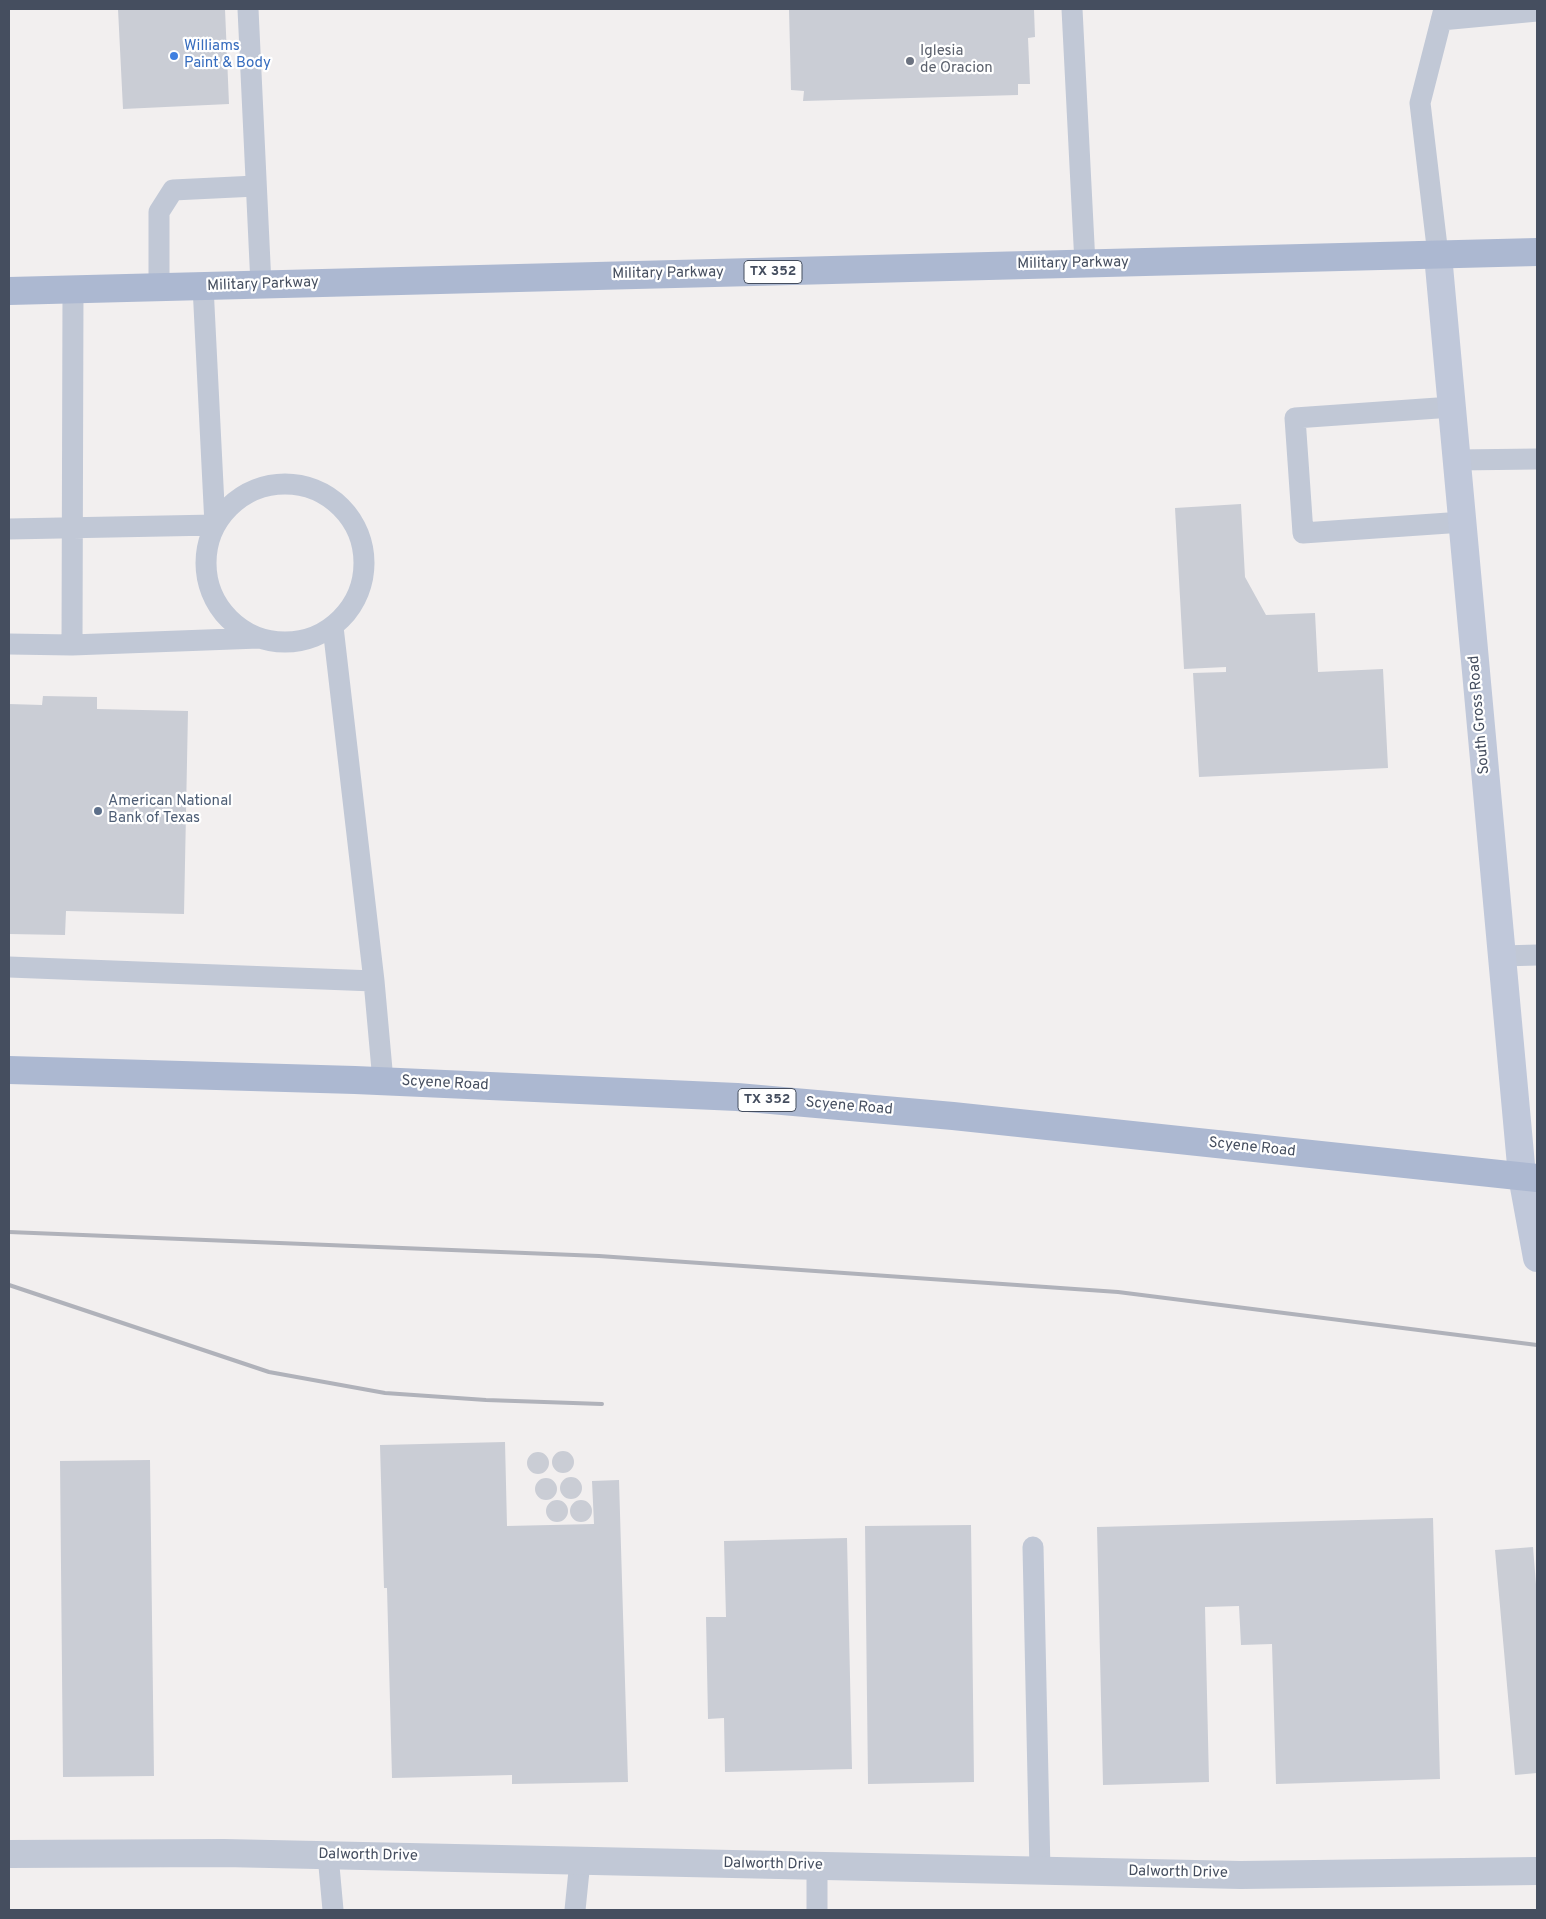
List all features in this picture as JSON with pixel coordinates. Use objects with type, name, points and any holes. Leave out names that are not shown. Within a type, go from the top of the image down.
[{"type":"main road","name":"Military Parkway","points":[[9,291],[1537,252]]},
{"type":"main road","name":"South Gross Road","points":[[1438,255],[1502,956],[1530,1177],[1537,1258]]},
{"type":"main road","name":"Scyene Road","points":[[9,1070],[383,1081],[737,1097],[952,1116],[1530,1177]]},
{"type":"street","name":"Dalworth Drive","points":[[9,1854],[224,1853],[1241,1875],[1537,1872]]},
{"type":"lane","points":[[248,9],[261,285]]},
{"type":"lane","points":[[1072,9],[1085,264]]},
{"type":"lane","points":[[1438,255],[1420,103],[1442,14],[1537,11]]},
{"type":"lane","points":[[159,287],[159,212],[173,190],[256,186]]},
{"type":"lane","points":[[203,286],[214,525],[206,551],[207,579],[217,604],[235,625],[259,638]]},
{"type":"lane","points":[[72,645],[73,290]]},
{"type":"lane","points":[[1452,407],[1295,418],[1303,533],[1462,522]]},
{"type":"lane","points":[[1457,460],[1537,459]]},
{"type":"lane","points":[[9,529],[214,525],[232,504],[255,489],[282,483],[310,487],[334,499],[351,518],[362,540],[365,564],[362,588],[350,609],[333,627],[311,638],[287,643],[259,638],[72,645],[9,644]]},
{"type":"lane","points":[[333,627],[374,981],[383,1081]]},
{"type":"lane","points":[[1502,956],[1537,955]]},
{"type":"lane","points":[[9,968],[374,981]]},
{"type":"lane","points":[[1033,1547],[1040,1870]]},
{"type":"lane","points":[[328,1855],[333,1910]]},
{"type":"lane","points":[[575,1910],[580,1861]]},
{"type":"lane","points":[[817,1866],[817,1910]]},
{"type":"building","name":"Williams Paint & Body","points":[[118,9],[225,9],[229,104],[123,109]]},
{"type":"building","name":"Iglesia de Oracion","points":[[789,9],[1034,9],[1035,37],[1028,38],[1030,84],[1018,84],[1018,95],[803,101],[804,91],[791,90]]},
{"type":"building","points":[[1241,504],[1245,577],[1266,615],[1315,613],[1318,672],[1383,669],[1388,768],[1199,777],[1193,673],[1226,672],[1226,667],[1184,669],[1175,508]]},
{"type":"building","name":"American National Bank of Texas","points":[[43,696],[97,697],[97,709],[188,711],[184,914],[66,911],[65,935],[9,934],[9,704],[42,705]]},
{"type":"building","points":[[505,1442],[507,1526],[594,1524],[592,1481],[619,1480],[628,1782],[512,1784],[512,1775],[392,1778],[387,1588],[384,1588],[380,1445]]},
{"type":"building","points":[[559,1451],[567,1451],[574,1458],[574,1466],[567,1473],[559,1473],[552,1466],[552,1458]]},
{"type":"building","points":[[534,1452],[542,1452],[549,1459],[549,1467],[542,1474],[534,1474],[527,1467],[527,1459]]},
{"type":"building","points":[[150,1460],[154,1776],[63,1777],[60,1461]]},
{"type":"building","points":[[567,1477],[575,1477],[582,1484],[582,1492],[575,1499],[567,1499],[560,1492],[560,1484]]},
{"type":"building","points":[[542,1478],[550,1478],[557,1485],[557,1493],[550,1500],[542,1500],[535,1493],[535,1485]]},
{"type":"building","points":[[553,1500],[561,1500],[568,1507],[568,1515],[561,1522],[553,1522],[546,1515],[546,1507]]},
{"type":"building","points":[[581,1500],[589,1503],[592,1511],[589,1519],[581,1522],[573,1519],[570,1511],[573,1503]]},
{"type":"building","points":[[1433,1518],[1440,1779],[1276,1784],[1272,1644],[1241,1645],[1239,1606],[1205,1607],[1209,1782],[1103,1785],[1097,1527]]},
{"type":"building","points":[[971,1525],[974,1782],[868,1784],[865,1526]]},
{"type":"building","points":[[847,1538],[852,1769],[725,1772],[724,1718],[708,1719],[706,1617],[726,1617],[724,1541]]},
{"type":"building","points":[[1533,1547],[1537,1597],[1537,1773],[1515,1775],[1495,1550]]},
{"type":"railway","points":[[9,1232],[599,1256],[1118,1292],[1537,1345]]},
{"type":"railway","points":[[9,1285],[269,1372],[385,1393],[486,1400],[602,1404]]},
{"type":"place","name":"Williams Paint & Body","points":[[174,56]]},
{"type":"place","name":"Iglesia de Oracion","points":[[910,61]]},
{"type":"place","name":"American National Bank of Texas","points":[[98,811]]}]
